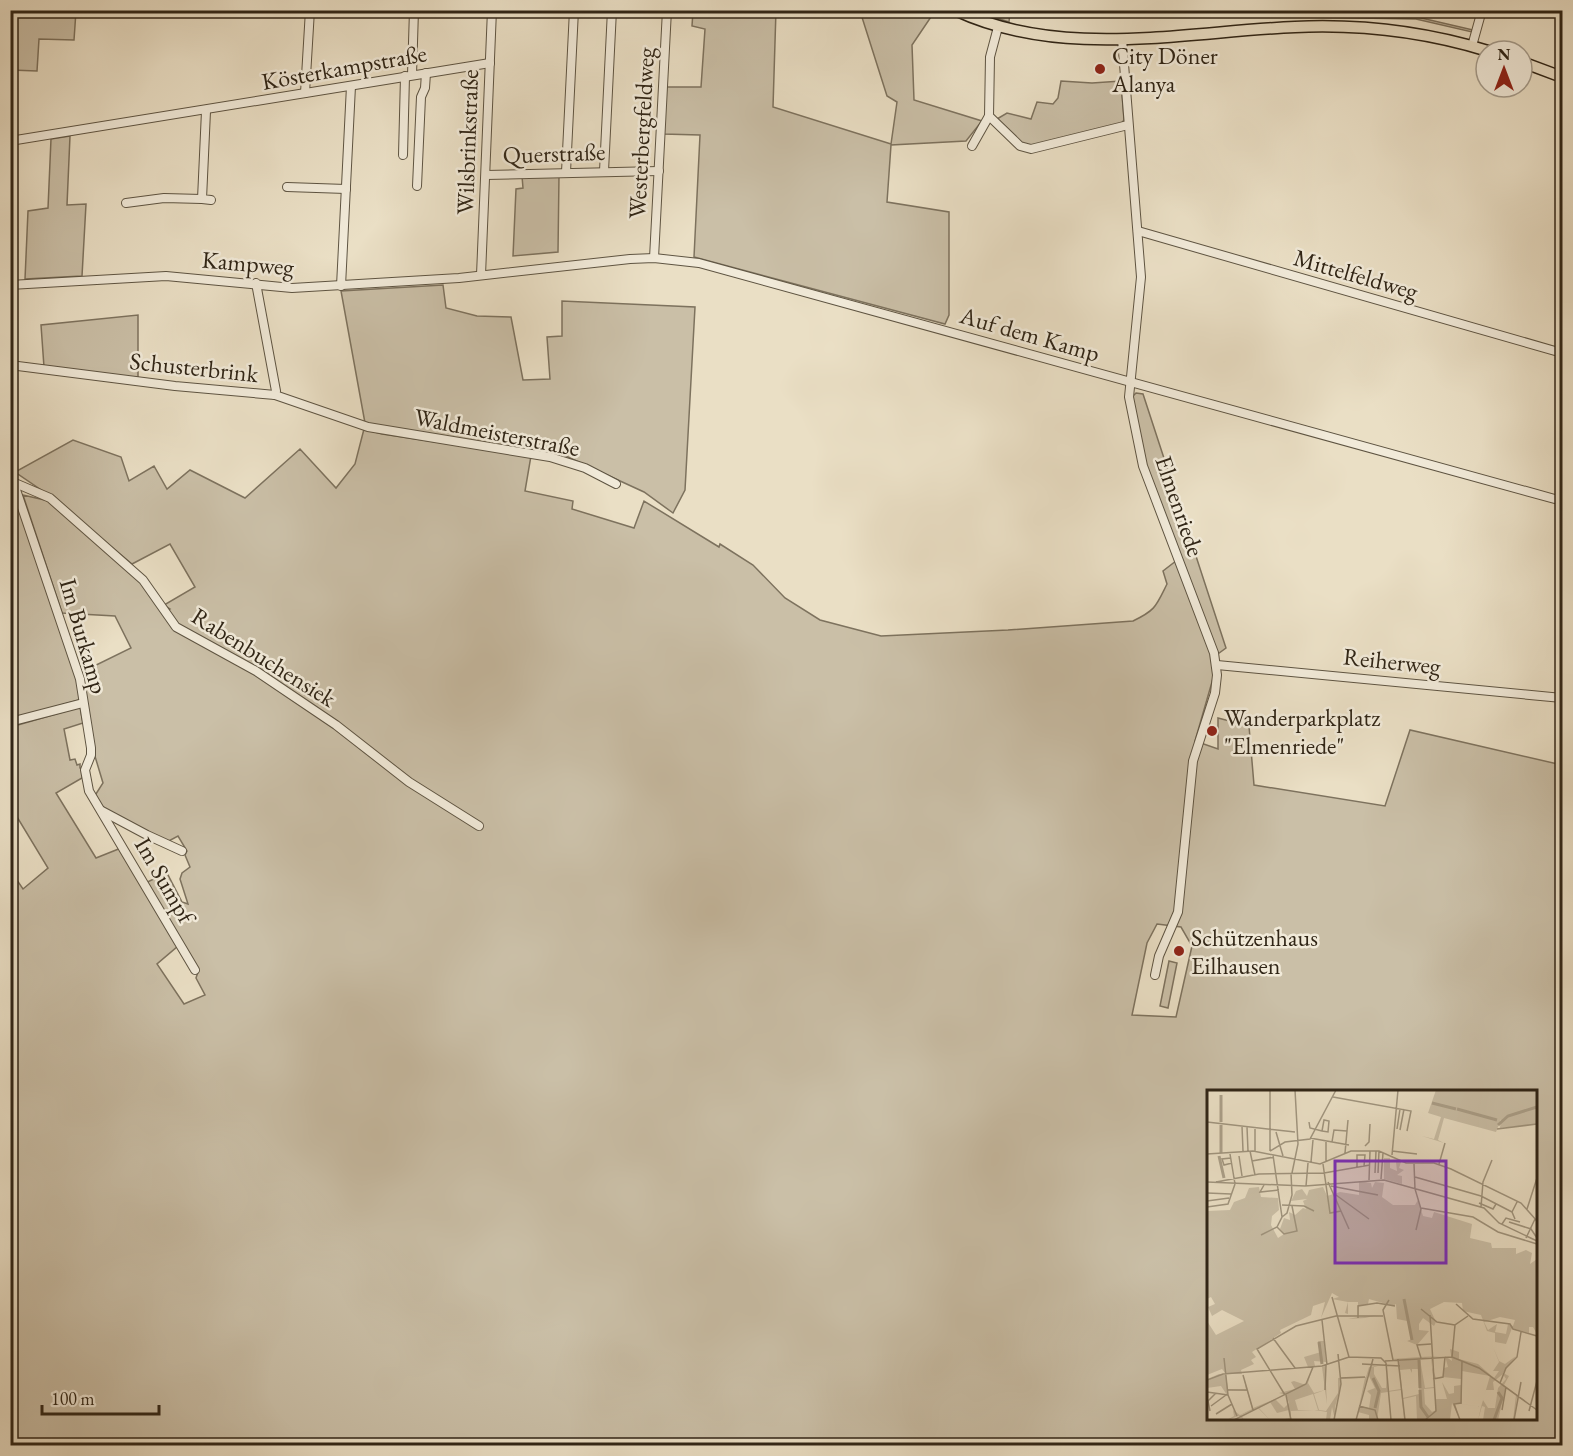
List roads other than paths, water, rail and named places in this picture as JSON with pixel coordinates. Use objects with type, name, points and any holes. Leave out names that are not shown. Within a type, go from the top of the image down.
[{"type":"main road","points":[[955,10],[998,27],[1042,36],[1122,39],[1318,26],[1405,32],[1472,46]]},
{"type":"main road","points":[[1534,66],[1563,77]]},
{"type":"street","points":[[306,93],[310,10]]},
{"type":"street","points":[[402,155],[414,10]]},
{"type":"street","name":"Wilsbrinkstraße","points":[[481,275],[492,10]]},
{"type":"street","points":[[566,172],[574,10]]},
{"type":"street","points":[[604,171],[612,10]]},
{"type":"street","name":"Westerbergfeldweg","points":[[654,258],[667,10]]},
{"type":"street","points":[[1472,46],[1482,10]]},
{"type":"street","points":[[972,146],[989,117],[990,57],[998,27]]},
{"type":"street","name":"Elmenriede","points":[[1122,39],[1142,277],[1129,397],[1143,466],[1217,665],[1215,693],[1193,761],[1178,912],[1159,956],[1155,975]]},
{"type":"street","name":"Kösterkampstraße","points":[[10,141],[206,111],[490,63]]},
{"type":"street","points":[[417,186],[422,97],[426,73]]},
{"type":"street","points":[[341,286],[351,86]]},
{"type":"street","points":[[126,203],[164,198],[206,200],[206,111]]},
{"type":"street","points":[[989,117],[1020,146],[1031,150],[1128,126]]},
{"type":"street","name":"Querstraße","points":[[486,175],[659,171]]},
{"type":"street","points":[[287,187],[346,189]]},
{"type":"street","name":"Mittelfeldweg","points":[[1138,231],[1563,353]]},
{"type":"street","name":"Auf dem Kamp","points":[[481,275],[630,259],[654,258],[699,263],[1563,501]]},
{"type":"street","name":"Kampweg","points":[[10,285],[166,276],[292,288],[481,275]]},
{"type":"street","points":[[256,283],[275,395]]},
{"type":"street","name":"Schusterbrink","points":[[10,366],[275,395],[368,427]]},
{"type":"street","name":"Waldmeisterstraße","points":[[368,427],[550,458],[585,468],[616,484]]},
{"type":"street","name":"Im Burkamp","points":[[10,472],[80,679],[92,748],[85,776],[89,791],[102,811]]},
{"type":"street","name":"Rabenbuchensiek","points":[[15,483],[50,498],[143,580],[176,627],[256,671],[336,725],[408,782],[479,826]]},
{"type":"street","name":"Reiherweg","points":[[1217,665],[1231,664],[1563,698]]},
{"type":"street","points":[[10,722],[83,703]]},
{"type":"street","points":[[102,811],[147,836],[182,851]]},
{"type":"street","name":"Im Sumpf","points":[[102,811],[195,970]]},
{"type":"place","name":"City Döner Alanya","points":[[1100,69]]},
{"type":"place","name":"Wanderparkplatz \"Elmenriede\"","points":[[1212,731]]},
{"type":"place","name":"Schützenhaus Eilhausen","points":[[1179,951]]}]
